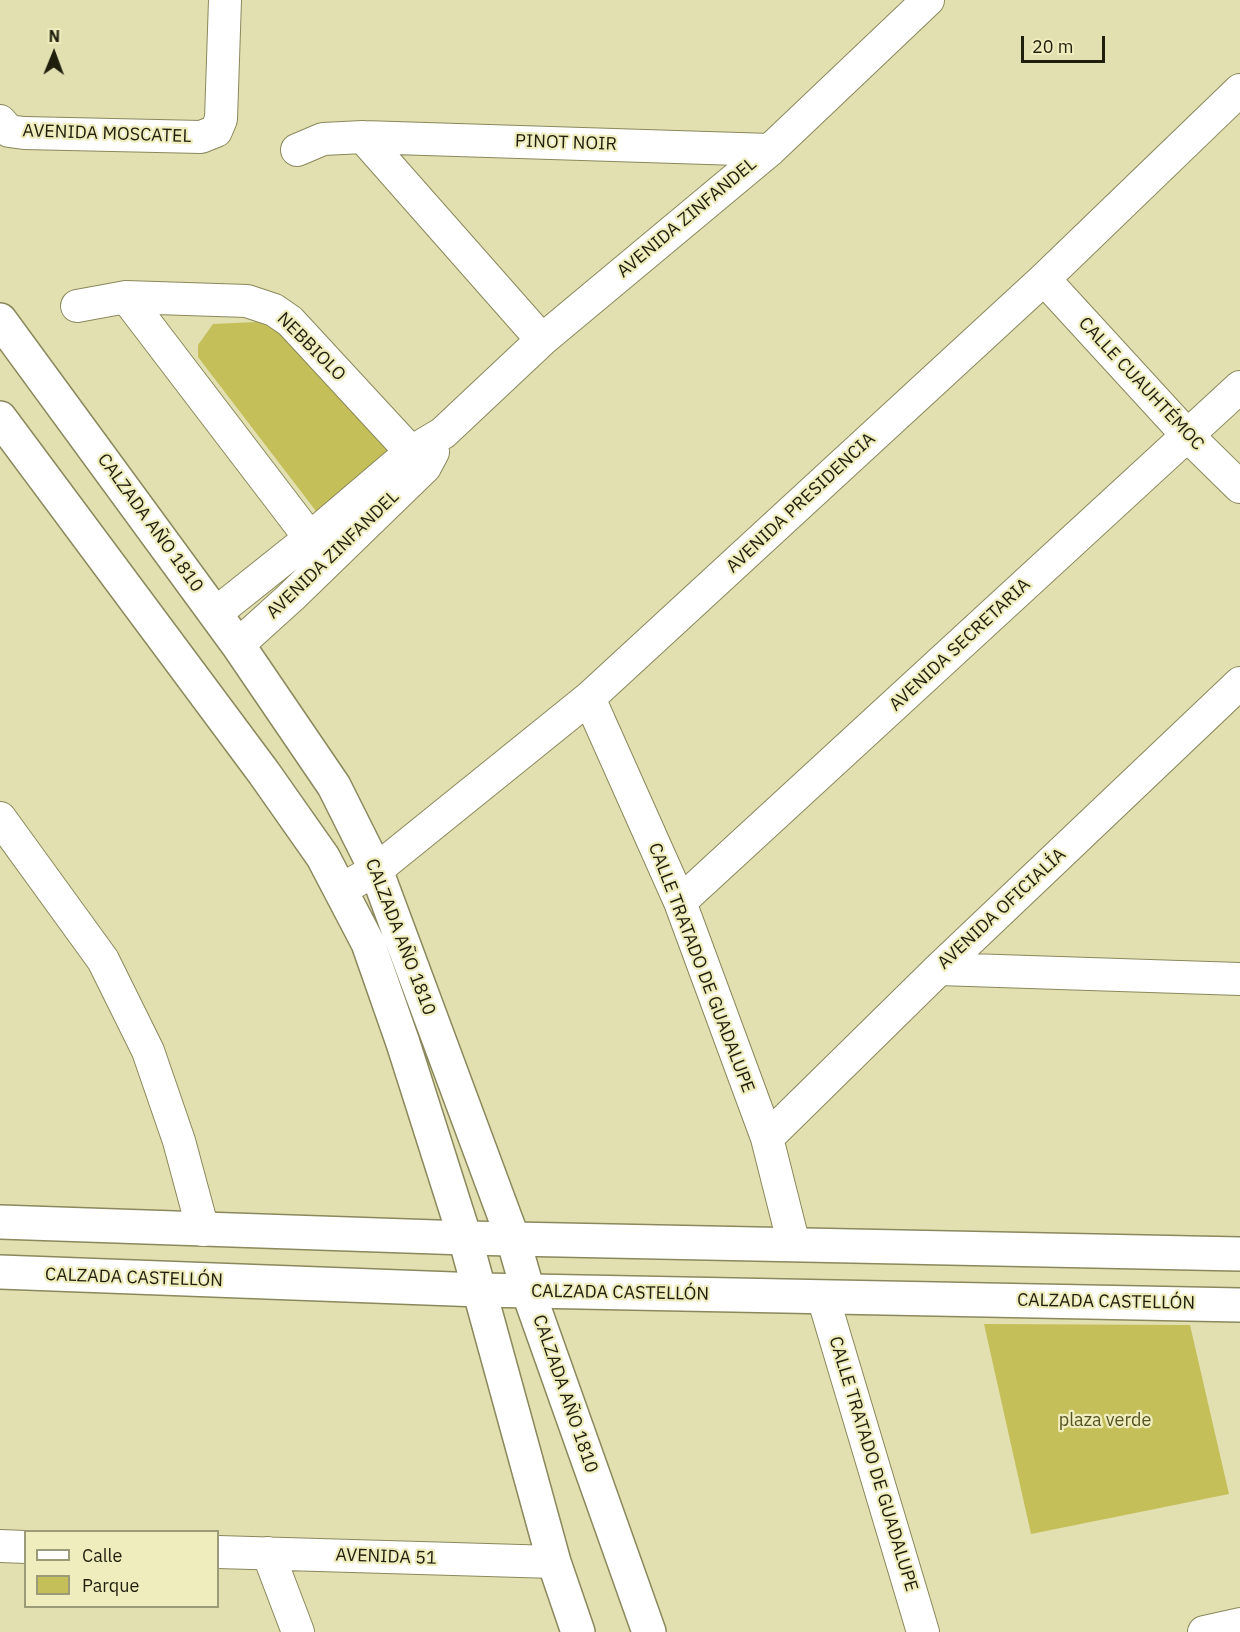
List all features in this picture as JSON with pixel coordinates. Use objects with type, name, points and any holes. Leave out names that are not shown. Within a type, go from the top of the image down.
[{"type":"street","name":"AVENIDA MOSCATEL","points":[[0,122],[9,131],[24,133],[201,137],[216,131],[220,119],[225,0]]},
{"type":"street","name":"AVENIDA ZINFANDEL","points":[[216,613],[320,549],[542,340],[770,150],[928,0]]},
{"type":"street","name":"AVENIDA PRESIDENCIA","points":[[340,890],[376,870],[589,698],[1044,279],[1240,90]]},
{"type":"street","name":"PINOT NOIR","points":[[297,150],[323,139],[363,137],[770,150]]},
{"type":"street","points":[[363,137],[542,340]]},
{"type":"street","name":"CALLE CUAUHTÉMOC","points":[[1044,279],[1188,436],[1240,488]]},
{"type":"street","points":[[126,297],[320,549]]},
{"type":"street","name":"NEBBIOLO","points":[[77,306],[126,297],[247,301],[274,310],[290,321],[418,459]]},
{"type":"street","name":"CALZADA AÑO 1810","points":[[0,320],[238,645],[334,786],[376,870],[513,1239],[528,1291],[649,1632]]},
{"type":"street","name":"AVENIDA SECRETARIA","points":[[680,902],[1240,387]]},
{"type":"street","name":"CALZADA AÑO 1810","points":[[0,418],[264,773],[323,857],[368,943],[403,1043],[465,1238],[554,1562],[578,1632]]},
{"type":"street","name":"AVENIDA ZINFANDEL","points":[[238,645],[291,597],[320,549]]},
{"type":"street","name":"AVENIDA OFICIALÍA","points":[[767,1138],[939,969],[1240,683]]},
{"type":"street","name":"CALLE TRATADO DE GUADALUPE","points":[[589,698],[680,902],[767,1138],[794,1245]]},
{"type":"street","points":[[0,818],[103,960],[148,1051],[179,1141],[203,1230]]},
{"type":"street","points":[[939,969],[1240,979]]},
{"type":"street","points":[[403,1043],[436,1030]]},
{"type":"street","points":[[0,1222],[465,1238],[1240,1254]]},
{"type":"street","name":"CALZADA CASTELLÓN","points":[[0,1272],[480,1290],[1240,1305]]},
{"type":"street","name":"CALLE TRATADO DE GUADALUPE","points":[[824,1297],[923,1632]]},
{"type":"street","points":[[0,1546],[24,1547]]},
{"type":"street","name":"AVENIDA 51","points":[[219,1552],[554,1562]]},
{"type":"street","points":[[268,1553],[298,1632]]},
{"type":"street","points":[[1204,1632],[1240,1624]]},
{"type":"green space","points":[[273,323],[386,445],[392,459],[322,519],[198,357],[198,345],[213,324]]},
{"type":"green space","name":"plaza verde","points":[[984,1324],[1190,1325],[1229,1494],[1031,1534]]}]
